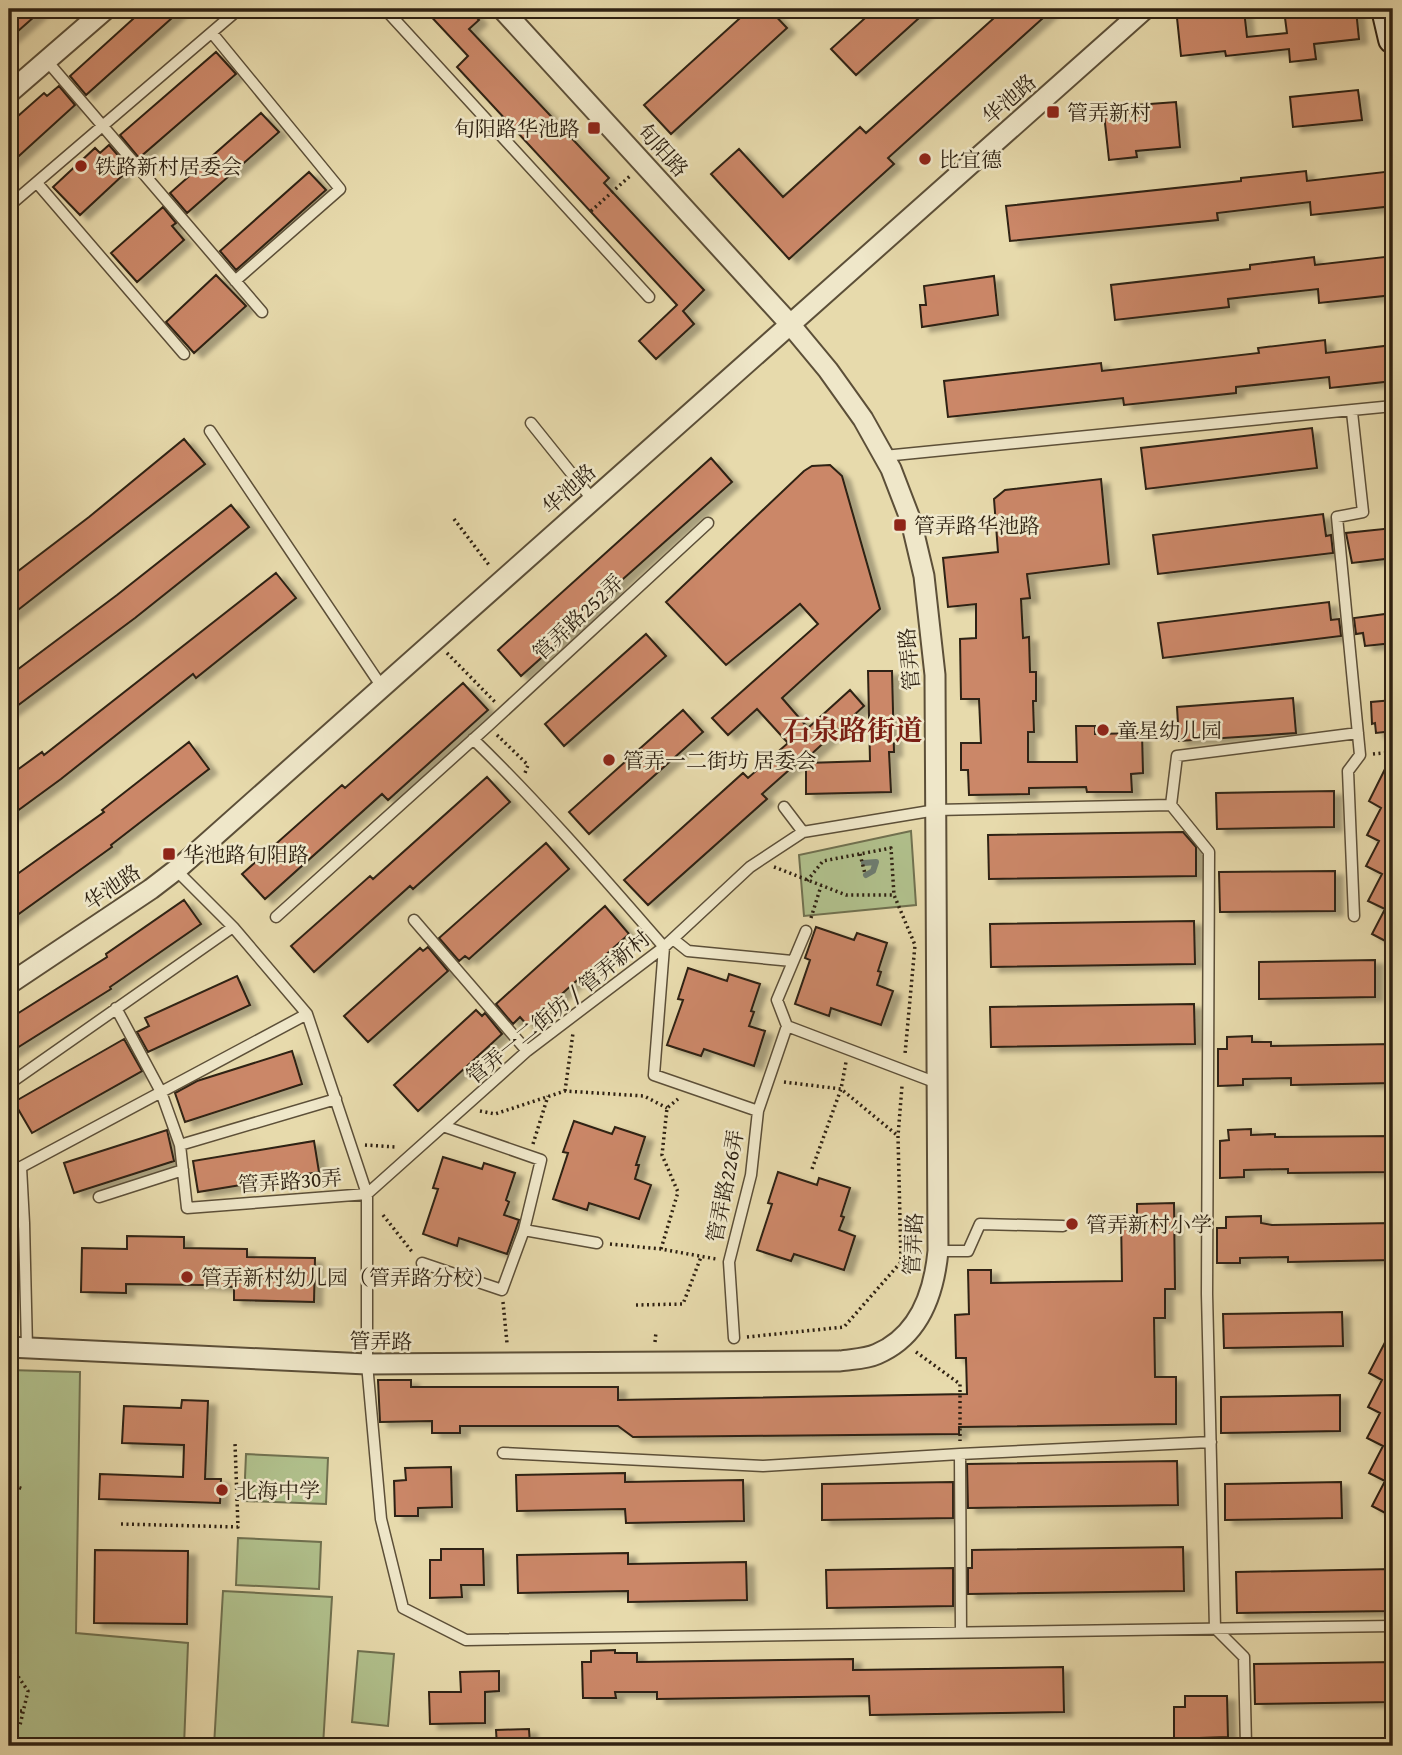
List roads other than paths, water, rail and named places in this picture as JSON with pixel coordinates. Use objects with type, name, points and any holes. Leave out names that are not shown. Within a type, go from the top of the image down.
[{"type":"main road","points":[[1386,9],[1393,38]]},
{"type":"street","points":[[9,93],[106,9]]},
{"type":"street","name":"旬阳路","points":[[502,9],[789,323]]},
{"type":"street","name":"华池路","points":[[9,984],[176,870],[1145,9]]},
{"type":"street","name":"管弄路","points":[[18,1348],[368,1364],[840,1361],[876,1355],[901,1341],[922,1314],[935,1282],[938,1251],[935,675],[924,576],[911,521],[891,469],[863,419],[789,323]]},
{"type":"lane","points":[[9,206],[240,9]]},
{"type":"lane","points":[[385,9],[649,297]]},
{"type":"lane","points":[[212,33],[340,189],[235,281]]},
{"type":"lane","points":[[47,61],[262,312]]},
{"type":"lane","points":[[37,183],[184,354]]},
{"type":"lane","points":[[884,456],[1393,406]]},
{"type":"lane","points":[[1352,412],[1363,512],[1336,517],[1360,755],[1348,771],[1354,916]]},
{"type":"lane","points":[[531,423],[592,499]]},
{"type":"lane","points":[[210,431],[382,687]]},
{"type":"lane","name":"管弄路252弄","points":[[276,917],[708,523]]},
{"type":"lane","points":[[1246,1746],[1244,1657],[1215,1628],[1207,1294],[1209,852],[1171,806],[1177,756],[1358,733]]},
{"type":"lane","points":[[473,739],[520,785],[664,947]]},
{"type":"lane","name":"管弄一二街坊 / 管弄新村","points":[[367,1194],[527,1051],[664,947],[759,861],[803,832],[936,810],[1171,806]]},
{"type":"lane","points":[[784,807],[803,832]]},
{"type":"lane","name":"管弄路30弄","points":[[116,1009],[161,1092],[180,1145],[187,1208],[367,1194],[307,1014],[233,927],[176,870]]},
{"type":"lane","points":[[414,920],[527,1051]]},
{"type":"lane","points":[[9,1084],[233,927]]},
{"type":"lane","points":[[758,1111],[787,1026],[777,1000],[807,931]]},
{"type":"lane","points":[[673,939],[688,951],[792,961]]},
{"type":"lane","name":"管弄路226弄","points":[[664,947],[654,1075],[758,1111],[751,1175],[729,1262],[734,1338]]},
{"type":"lane","points":[[18,1348],[24,1223],[21,1167],[307,1014]]},
{"type":"lane","points":[[787,1026],[937,1083]]},
{"type":"lane","points":[[180,1145],[336,1099]]},
{"type":"lane","points":[[422,1264],[502,1290],[524,1230],[541,1160],[443,1126]]},
{"type":"lane","points":[[99,1197],[183,1170]]},
{"type":"lane","points":[[367,1194],[368,1364],[381,1519],[403,1608],[466,1640],[1393,1626]]},
{"type":"lane","points":[[9,1222],[24,1223]]},
{"type":"lane","points":[[938,1251],[968,1251],[980,1224],[1062,1226]]},
{"type":"lane","points":[[524,1230],[597,1243]]},
{"type":"lane","points":[[503,1453],[763,1466],[1211,1442]]},
{"type":"lane","points":[[960,1454],[961,1632]]},
{"type":"waterway","points":[[864,863],[876,862],[873,871],[866,875]]},
{"type":"place","name":"管弄新村","points":[[1053,112]]},
{"type":"place","name":"旬阳路华池路","points":[[594,128]]},
{"type":"place","name":"比宜德","points":[[925,159]]},
{"type":"place","name":"铁路新村居委会","points":[[81,166]]},
{"type":"place","name":"管弄路华池路","points":[[900,525]]},
{"type":"place","name":"童星幼儿园","points":[[1103,730]]},
{"type":"place","name":"管弄一二街坊 居委会","points":[[609,760]]},
{"type":"place","name":"华池路旬阳路","points":[[169,854]]},
{"type":"place","name":"管弄新村小学","points":[[1072,1224]]},
{"type":"place","name":"管弄新村幼儿园（管弄路分校）","points":[[187,1277]]},
{"type":"place","name":"北海中学","points":[[222,1490]]},
{"type":"district","name":"石泉路街道","points":[[853,729]]}]
